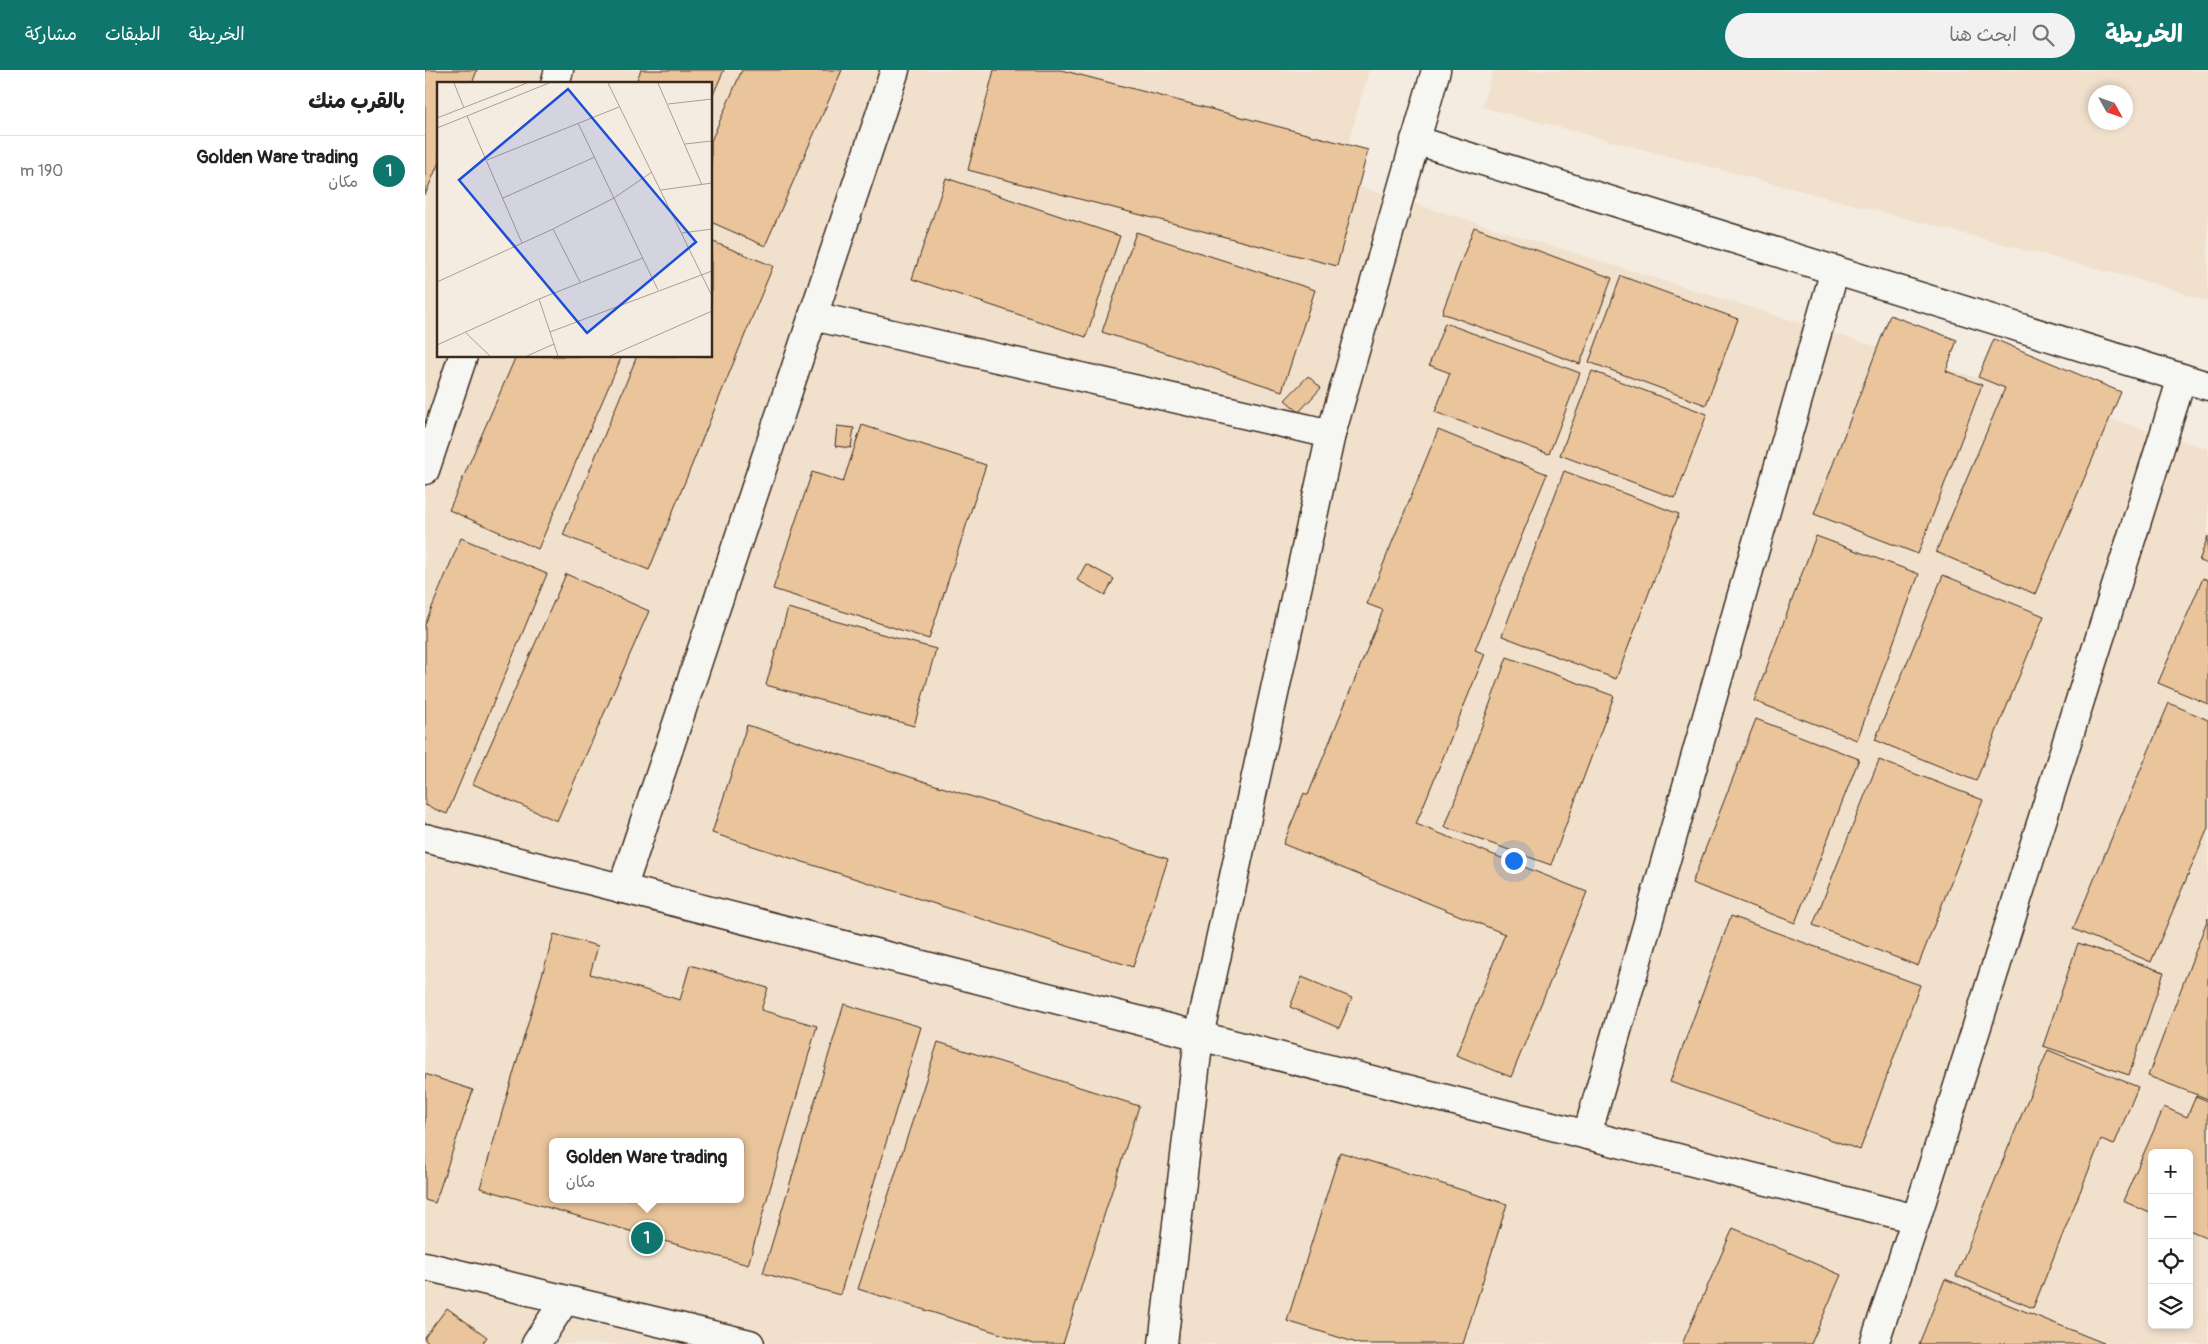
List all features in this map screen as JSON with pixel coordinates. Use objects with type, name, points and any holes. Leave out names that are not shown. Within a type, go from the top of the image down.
[{"type":"street","points":[[622,889],[895,70]]},
{"type":"street","points":[[1163,1344],[1199,1036],[1331,434],[1436,70]]},
{"type":"street","points":[[1415,140],[2208,386]]},
{"type":"street","points":[[1587,1135],[1835,270]]},
{"type":"street","points":[[813,316],[1331,434]]},
{"type":"street","points":[[425,470],[462,358]]},
{"type":"street","points":[[1874,1344],[1916,1219],[2182,378]]},
{"type":"street","points":[[425,838],[1916,1219]]},
{"type":"street","points":[[425,1266],[750,1344]]},
{"type":"street","points":[[536,1344],[565,1300]]},
{"type":"shaded area","points":[[425,70],[1369,70],[1338,180],[2208,449],[2208,1344],[425,1344]]},
{"type":"shaded area","points":[[1493,70],[2208,70],[2208,302],[2163,286],[1482,107]]},
{"type":"building","points":[[425,70],[477,70],[473,82],[437,82],[437,167],[425,195]]},
{"type":"building","points":[[641,70],[724,70],[713,95],[713,82],[636,82]]},
{"type":"building","points":[[742,70],[842,70],[765,246],[713,223],[713,136]]},
{"type":"building","points":[[994,70],[1061,70],[1368,150],[1337,266],[968,170]]},
{"type":"building","points":[[946,178],[1120,236],[1086,337],[912,279]]},
{"type":"building","points":[[1474,227],[1612,278],[1580,364],[1442,313]]},
{"type":"building","points":[[1136,232],[1315,290],[1282,391],[1102,332]]},
{"type":"building","points":[[713,242],[773,266],[649,570],[563,535],[636,358],[713,358]]},
{"type":"building","points":[[1621,276],[1738,319],[1706,405],[1589,362]]},
{"type":"building","points":[[1890,315],[1957,340],[1946,371],[1982,385],[1918,554],[1814,514]]},
{"type":"building","points":[[1445,323],[1580,373],[1549,454],[1435,412],[1450,373],[1429,365]]},
{"type":"building","points":[[1994,339],[2121,392],[2035,594],[1936,552],[2005,388],[1978,377]]},
{"type":"building","points":[[515,358],[621,358],[538,549],[449,510]]},
{"type":"building","points":[[1592,371],[1707,414],[1675,498],[1560,455]]},
{"type":"building","points":[[1308,376],[1321,388],[1299,412],[1285,400]]},
{"type":"building","points":[[862,425],[986,465],[929,639],[773,589],[812,472],[843,482]]},
{"type":"building","points":[[837,426],[854,428],[851,448],[835,446]]},
{"type":"building","points":[[1438,430],[1547,474],[1475,650],[1485,654],[1416,824],[1587,892],[1511,1077],[1456,1055],[1505,934],[1283,844],[1304,793],[1308,795],[1383,610],[1367,604]]},
{"type":"building","points":[[1564,471],[1679,514],[1616,679],[1502,636]]},
{"type":"building","points":[[1816,536],[1919,574],[1857,740],[1754,701]]},
{"type":"building","points":[[2208,536],[2208,564],[2199,561]]},
{"type":"building","points":[[461,538],[547,574],[447,814],[425,805],[425,624]]},
{"type":"building","points":[[1086,564],[1114,579],[1105,595],[1077,580]]},
{"type":"building","points":[[566,574],[649,611],[557,821],[473,784]]},
{"type":"building","points":[[1943,575],[2044,616],[1976,781],[1875,740]]},
{"type":"building","points":[[2203,578],[2208,580],[2208,704],[2158,683]]},
{"type":"building","points":[[788,608],[936,649],[914,726],[766,685]]},
{"type":"building","points":[[1507,657],[1614,696],[1551,865],[1445,827]]},
{"type":"building","points":[[2169,703],[2208,720],[2208,828],[2151,962],[2073,929]]},
{"type":"building","points":[[1756,719],[1859,759],[1795,923],[1692,883]]},
{"type":"building","points":[[747,725],[1168,859],[1133,967],[712,833]]},
{"type":"building","points":[[1879,760],[1983,800],[1918,966],[1813,925]]},
{"type":"building","points":[[1731,916],[1920,985],[1860,1150],[1670,1082]]},
{"type":"building","points":[[2208,918],[2208,1099],[2148,1076]]},
{"type":"building","points":[[554,934],[598,946],[590,974],[680,1000],[690,965],[768,988],[761,1010],[817,1026],[748,1265],[480,1188]]},
{"type":"building","points":[[2078,943],[2164,972],[2129,1075],[2043,1046]]},
{"type":"building","points":[[1302,977],[1352,998],[1339,1028],[1290,1007]]},
{"type":"building","points":[[844,1004],[921,1027],[840,1295],[763,1273]]},
{"type":"building","points":[[938,1042],[1139,1106],[1063,1344],[1033,1344],[858,1289]]},
{"type":"building","points":[[2048,1050],[2138,1087],[2114,1145],[2101,1140],[2033,1308],[1956,1276]]},
{"type":"building","points":[[425,1074],[473,1090],[435,1203],[425,1200]]},
{"type":"building","points":[[2196,1096],[2208,1101],[2208,1238],[2193,1232],[2193,1149],[2148,1149],[2148,1212],[2123,1201],[2164,1107],[2187,1117]]},
{"type":"building","points":[[1340,1152],[1507,1204],[1463,1344],[1360,1344],[1287,1321]]},
{"type":"building","points":[[1733,1228],[1841,1275],[1811,1344],[1682,1344]]},
{"type":"building","points":[[1945,1279],[2106,1344],[1919,1344]]},
{"type":"building","points":[[447,1308],[487,1337],[482,1344],[430,1344],[425,1340],[425,1337]]},
{"type":"place","name":"Golden Ware trading","points":[[647,1238]]}]
